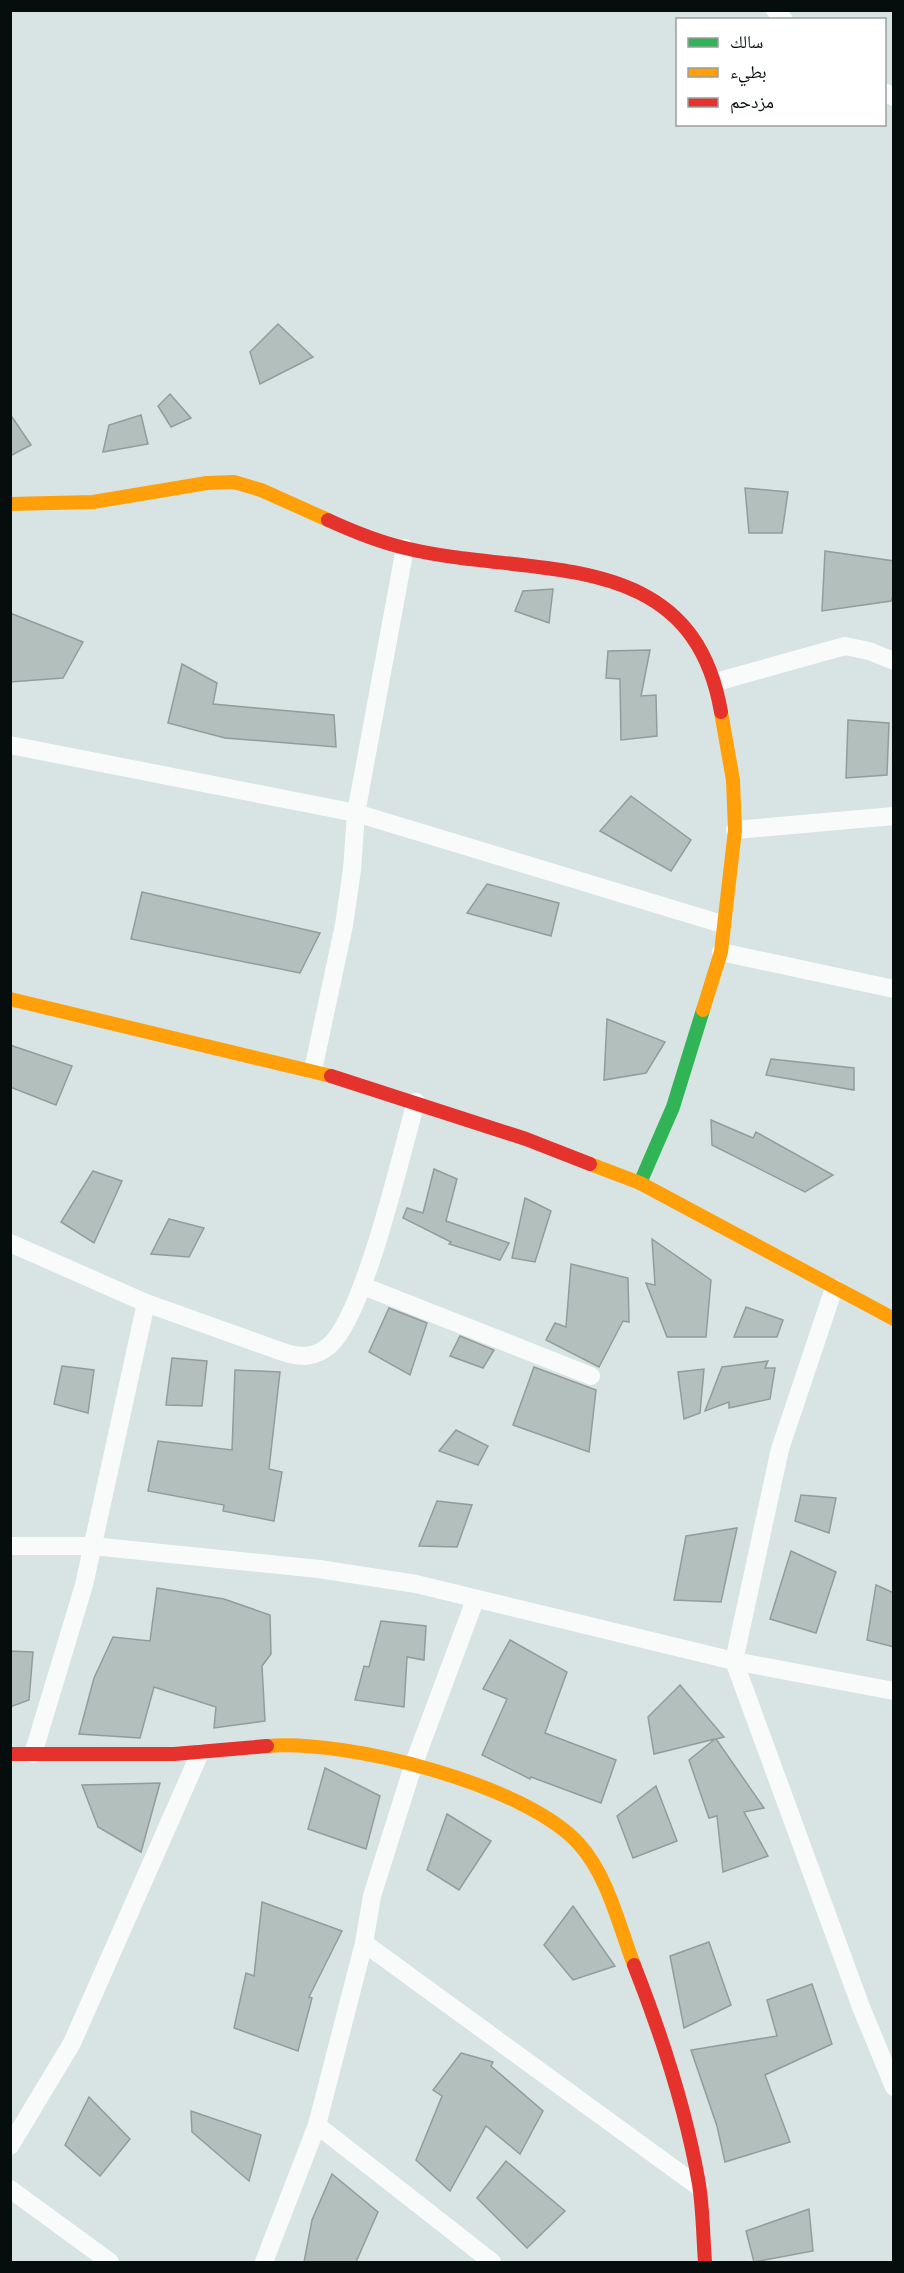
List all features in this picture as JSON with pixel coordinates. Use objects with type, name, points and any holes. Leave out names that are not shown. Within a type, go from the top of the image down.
[{"type":"street","points":[[10,504],[93,502],[207,483],[234,482],[261,489],[342,526],[405,548],[596,576],[641,591],[661,604],[675,617],[694,642],[716,682],[731,769],[735,830],[722,924],[721,952],[673,1107],[640,1183]]},
{"type":"street","points":[[313,1070],[344,925],[352,870],[356,813],[405,548]]},
{"type":"street","points":[[716,682],[845,646],[869,651],[894,661]]},
{"type":"street","points":[[10,744],[356,813],[722,924]]},
{"type":"street","points":[[735,830],[894,816]]},
{"type":"street","points":[[721,952],[894,989]]},
{"type":"street","points":[[10,999],[313,1070],[526,1139],[640,1183],[894,1319]]},
{"type":"street","points":[[10,1243],[146,1303],[290,1354],[307,1357],[319,1353],[339,1335],[363,1286],[416,1102]]},
{"type":"street","points":[[363,1286],[591,1376]]},
{"type":"street","points":[[834,1288],[780,1449],[734,1661],[861,2007],[894,2087]]},
{"type":"street","points":[[33,1754],[84,1584],[146,1303]]},
{"type":"street","points":[[10,1546],[92,1546],[320,1569],[416,1584],[734,1661],[894,1691]]},
{"type":"street","points":[[264,2262],[317,2125],[364,1942],[372,1896],[413,1766],[475,1600]]},
{"type":"street","points":[[10,1754],[71,1757],[200,1753],[292,1745],[341,1749],[413,1766],[469,1783],[512,1800],[546,1819],[579,1844],[599,1876],[657,2022],[699,2187],[705,2262]]},
{"type":"street","points":[[10,2146],[72,2043],[200,1753]]},
{"type":"street","points":[[364,1942],[699,2187]]},
{"type":"street","points":[[317,2125],[492,2262]]},
{"type":"street","points":[[10,2189],[110,2262]]},
{"type":"building","points":[[278,324],[313,357],[260,384],[250,352]]},
{"type":"building","points":[[170,394],[191,418],[171,427],[158,406]]},
{"type":"building","points":[[10,414],[31,445],[10,456]]},
{"type":"building","points":[[141,415],[148,444],[103,452],[109,425]]},
{"type":"building","points":[[745,488],[788,492],[782,533],[749,533]]},
{"type":"building","points":[[825,551],[894,561],[894,594],[891,601],[822,611]]},
{"type":"building","points":[[553,589],[549,623],[515,611],[523,591]]},
{"type":"building","points":[[10,613],[83,642],[63,678],[10,682]]},
{"type":"building","points":[[650,650],[641,696],[656,695],[657,736],[621,740],[620,679],[606,678],[608,651]]},
{"type":"building","points":[[182,664],[217,683],[213,704],[334,715],[336,747],[225,738],[168,723]]},
{"type":"building","points":[[848,720],[889,723],[887,775],[846,778]]},
{"type":"building","points":[[631,796],[691,840],[671,871],[600,831]]},
{"type":"building","points":[[487,884],[559,903],[551,936],[467,913]]},
{"type":"building","points":[[142,892],[320,933],[300,973],[131,939]]},
{"type":"building","points":[[607,1019],[665,1042],[646,1073],[604,1080]]},
{"type":"building","points":[[10,1045],[72,1066],[56,1105],[10,1087]]},
{"type":"building","points":[[771,1059],[854,1068],[854,1090],[766,1075]]},
{"type":"building","points":[[711,1120],[753,1138],[756,1132],[833,1175],[805,1192],[712,1145]]},
{"type":"building","points":[[434,1169],[457,1179],[446,1221],[509,1243],[500,1260],[449,1244],[451,1242],[403,1218],[407,1208],[423,1213]]},
{"type":"building","points":[[93,1171],[122,1181],[94,1243],[61,1222]]},
{"type":"building","points":[[525,1198],[551,1211],[535,1262],[512,1258]]},
{"type":"building","points":[[169,1219],[204,1228],[189,1257],[151,1254]]},
{"type":"building","points":[[652,1239],[711,1280],[706,1337],[667,1337],[646,1283],[655,1285]]},
{"type":"building","points":[[571,1264],[628,1278],[629,1322],[623,1321],[599,1367],[546,1340],[555,1323],[566,1327]]},
{"type":"building","points":[[746,1307],[783,1320],[777,1337],[734,1337]]},
{"type":"building","points":[[389,1308],[427,1323],[410,1375],[369,1352]]},
{"type":"building","points":[[460,1336],[494,1350],[483,1368],[450,1356]]},
{"type":"building","points":[[172,1358],[207,1361],[202,1406],[166,1405]]},
{"type":"building","points":[[768,1361],[765,1368],[775,1368],[770,1399],[729,1408],[729,1402],[705,1411],[722,1367]]},
{"type":"building","points":[[62,1366],[94,1370],[88,1413],[54,1404]]},
{"type":"building","points":[[534,1367],[596,1390],[589,1452],[513,1425]]},
{"type":"building","points":[[704,1369],[700,1413],[684,1419],[678,1372]]},
{"type":"building","points":[[235,1370],[280,1372],[269,1469],[282,1472],[274,1521],[223,1511],[224,1505],[148,1491],[158,1441],[232,1450]]},
{"type":"building","points":[[456,1430],[488,1446],[478,1465],[439,1451]]},
{"type":"building","points":[[801,1495],[836,1498],[829,1533],[795,1521]]},
{"type":"building","points":[[437,1501],[472,1505],[457,1547],[419,1546]]},
{"type":"building","points":[[737,1528],[721,1602],[674,1600],[686,1536]]},
{"type":"building","points":[[791,1551],[836,1572],[816,1633],[770,1619]]},
{"type":"building","points":[[876,1585],[894,1593],[894,1647],[867,1640]]},
{"type":"building","points":[[157,1588],[224,1599],[270,1615],[271,1654],[262,1666],[265,1721],[214,1728],[216,1707],[154,1687],[140,1738],[79,1734],[94,1678],[113,1637],[150,1641]]},
{"type":"building","points":[[381,1621],[426,1626],[424,1660],[407,1657],[404,1707],[355,1700],[364,1666],[369,1667]]},
{"type":"building","points":[[510,1640],[567,1672],[545,1733],[616,1760],[601,1803],[531,1777],[530,1779],[482,1755],[507,1699],[483,1689]]},
{"type":"building","points":[[10,1651],[33,1652],[29,1700],[10,1707]]},
{"type":"building","points":[[680,1685],[724,1737],[716,1739],[764,1808],[744,1812],[768,1856],[723,1872],[717,1816],[709,1818],[689,1760],[715,1739],[654,1754],[648,1717]]},
{"type":"building","points":[[325,1768],[380,1796],[366,1849],[308,1829]]},
{"type":"building","points":[[160,1783],[141,1852],[98,1827],[82,1785]]},
{"type":"building","points":[[656,1786],[677,1841],[633,1858],[617,1816]]},
{"type":"building","points":[[447,1814],[491,1841],[459,1890],[427,1870]]},
{"type":"building","points":[[262,1902],[342,1931],[309,1997],[312,1998],[298,2051],[234,2028],[246,1973],[254,1976]]},
{"type":"building","points":[[573,1906],[615,1966],[573,1980],[544,1945]]},
{"type":"building","points":[[709,1942],[731,2005],[684,2028],[670,1956]]},
{"type":"building","points":[[812,1984],[832,2044],[765,2075],[790,2142],[725,2162],[717,2126],[691,2050],[777,2036],[767,2000]]},
{"type":"building","points":[[461,2053],[493,2062],[491,2066],[543,2111],[520,2154],[486,2126],[450,2191],[416,2160],[442,2096],[433,2090]]},
{"type":"building","points":[[89,2097],[130,2139],[100,2176],[65,2145]]},
{"type":"building","points":[[191,2111],[261,2135],[249,2181],[192,2132]]},
{"type":"building","points":[[506,2161],[565,2211],[527,2248],[477,2198]]},
{"type":"building","points":[[332,2174],[378,2212],[356,2262],[304,2262],[312,2220]]},
{"type":"building","points":[[809,2209],[813,2251],[754,2262],[746,2231]]},
{"type":"traffic: fast","points":[[640,1183],[673,1107],[703,1010]]},
{"type":"traffic: slow","points":[[10,504],[93,502],[207,483],[234,482],[261,490],[328,520]]},
{"type":"traffic: slow","points":[[703,1010],[721,952],[735,830],[733,780],[721,712]]},
{"type":"traffic: slow","points":[[10,999],[331,1076]]},
{"type":"traffic: slow","points":[[590,1164],[640,1183],[894,1319]]},
{"type":"traffic: slow","points":[[267,1746],[301,1746],[341,1750],[386,1758],[432,1770],[519,1802],[553,1822],[579,1844],[598,1871],[612,1902],[634,1965]]},
{"type":"traffic: jam","points":[[328,520],[385,543],[405,548],[599,578],[641,594],[677,619],[704,657],[721,712]]},
{"type":"traffic: jam","points":[[331,1076],[526,1139],[590,1164]]},
{"type":"traffic: jam","points":[[10,1754],[174,1754],[267,1746]]},
{"type":"traffic: jam","points":[[634,1965],[680,2100],[694,2156],[702,2213],[705,2262]]}]
